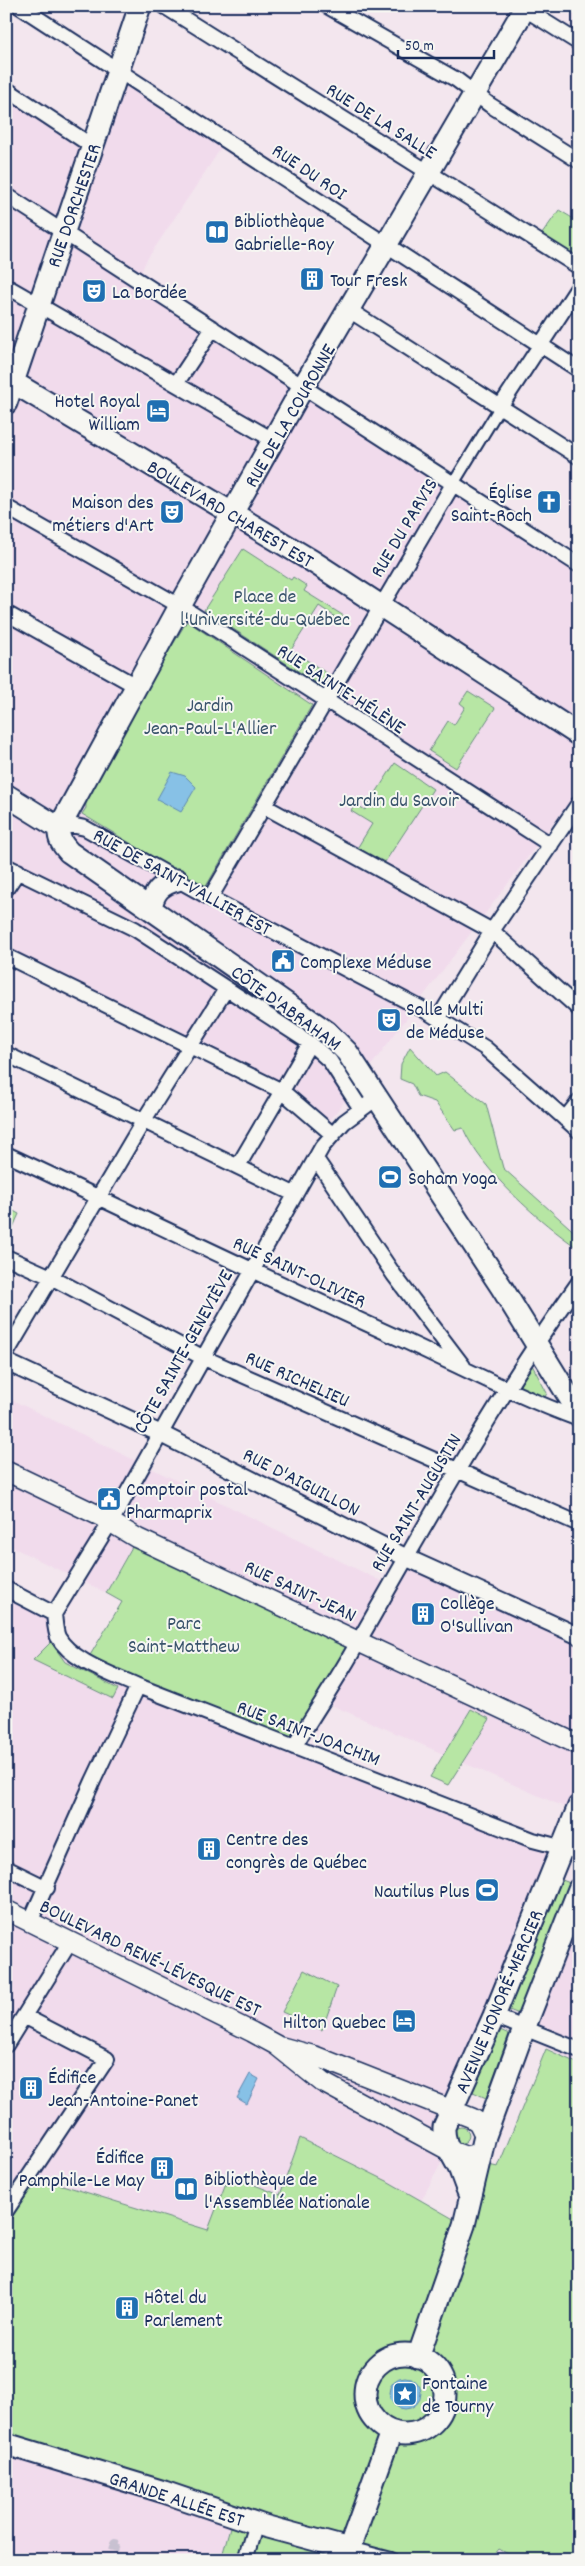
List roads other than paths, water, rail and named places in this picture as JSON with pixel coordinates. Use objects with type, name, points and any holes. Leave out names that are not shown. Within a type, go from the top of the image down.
[{"type":"main road","name":"RUE DORCHESTER","points":[[6,403],[10,380],[39,306],[140,6]]},
{"type":"main road","name":"RUE DE LA COURONNE","points":[[59,828],[180,606],[303,387],[430,174],[524,7]]},
{"type":"main road","name":"BOULEVARD CHAREST EST","points":[[10,380],[380,605],[579,735]]},
{"type":"main road","points":[[6,794],[59,828]]},
{"type":"main road","name":"CÔTE D'ABRAHAM","points":[[59,828],[62,844],[69,852],[327,1032],[348,1052],[370,1103],[536,1343],[579,1413]]},
{"type":"main road","points":[[152,909],[152,900],[161,886],[177,880]]},
{"type":"main road","name":"RUE SAINT-JEAN","points":[[6,1471],[109,1523],[579,1745]]},
{"type":"main road","name":"AVENUE HONORÉ-MERCIER","points":[[470,2196],[459,2168],[448,2150],[444,2132],[450,2111],[571,1850],[579,1806]]},
{"type":"main road","name":"AVENUE HONORÉ-MERCIER","points":[[418,2357],[464,2225],[483,2144],[524,2029],[579,1888]]},
{"type":"main road","name":"BOULEVARD RENÉ-LÉVESQUE EST","points":[[6,1910],[276,2045],[324,2059],[478,2122],[483,2144],[465,2156],[448,2150],[322,2082],[276,2045]]},
{"type":"main road","points":[[406,2354],[418,2357],[429,2362],[442,2380],[445,2391],[444,2406],[430,2425],[418,2432],[405,2434],[392,2432],[372,2417],[367,2406],[367,2382],[373,2371],[382,2362],[393,2356],[406,2354]]},
{"type":"main road","points":[[349,2549],[392,2432]]},
{"type":"main road","name":"GRANDE ALLÉE EST","points":[[6,2444],[164,2492],[256,2523],[349,2549]]},
{"type":"street","name":"RUE DU ROI","points":[[19,6],[579,370]]},
{"type":"street","name":"RUE DE LA SALLE","points":[[164,6],[579,267]]},
{"type":"street","points":[[327,6],[457,80],[579,161]]},
{"type":"street","points":[[524,7],[579,43]]},
{"type":"street","points":[[6,89],[92,146]]},
{"type":"street","points":[[6,195],[579,565]]},
{"type":"street","points":[[6,286],[274,440]]},
{"type":"street","name":"RUE DU PARVIS","points":[[210,898],[380,605],[500,407],[579,286]]},
{"type":"street","points":[[349,310],[579,457]]},
{"type":"street","points":[[176,384],[213,328]]},
{"type":"street","name":"RUE SAINTE-HÉLÈNE","points":[[6,507],[180,606],[324,701],[551,846]]},
{"type":"street","points":[[6,613],[136,686]]},
{"type":"street","points":[[438,1019],[492,931],[578,805]]},
{"type":"street","points":[[264,806],[492,931],[579,1009]]},
{"type":"street","name":"RUE DE SAINT-VALLIER EST","points":[[59,828],[71,825],[85,828],[210,898],[438,1019],[485,1048],[579,1131]]},
{"type":"street","points":[[6,889],[12,868],[134,929],[310,1043],[370,1103]]},
{"type":"street","points":[[6,956],[282,1091],[332,1134]]},
{"type":"street","points":[[6,1354],[144,1120],[226,989]]},
{"type":"street","points":[[238,1166],[310,1043]]},
{"type":"street","points":[[6,1054],[294,1194]]},
{"type":"street","points":[[565,1119],[579,1101]]},
{"type":"street","name":"CÔTE SAINTE-GENEVIÈVE","points":[[54,1614],[109,1523],[294,1194],[332,1134],[370,1103]]},
{"type":"street","name":"RUE SAINT-OLIVIER","points":[[6,1154],[250,1271],[465,1368],[506,1390],[579,1419]]},
{"type":"street","points":[[316,1159],[394,1275],[465,1368]]},
{"type":"street","name":"RUE RICHELIEU","points":[[6,1257],[51,1278],[202,1356],[579,1524]]},
{"type":"street","name":"RUE SAINT-AUGUSTIN","points":[[294,1748],[358,1641],[405,1557],[506,1390],[579,1282]]},
{"type":"street","name":"RUE D'AIGUILLON","points":[[6,1362],[159,1433],[405,1557],[579,1636]]},
{"type":"street","points":[[6,1589],[54,1614]]},
{"type":"street","name":"RUE SAINT-JOACHIM","points":[[54,1614],[58,1635],[66,1649],[78,1658],[138,1686],[533,1840],[571,1850]]},
{"type":"street","points":[[30,1922],[138,1686]]},
{"type":"street","points":[[6,1868],[47,1888]]},
{"type":"street","points":[[6,2045],[70,1942]]},
{"type":"street","points":[[6,2211],[106,2059],[24,2016]]},
{"type":"street","points":[[494,2016],[579,2050]]},
{"type":"street","points":[[245,2560],[256,2523]]},
{"type":"street","points":[[349,2549],[391,2560]]},
{"type":"water","points":[[172,772],[185,776],[196,787],[181,812],[157,799]]},
{"type":"water","points":[[250,2074],[259,2079],[247,2104],[237,2098]]},
{"type":"water","name":"Fontaine de Tourny","points":[[405,2377],[416,2382],[421,2393],[416,2404],[405,2409],[394,2404],[389,2393],[394,2382]]},
{"type":"tunnel","points":[[113,2551],[115,2544],[121,2546]]},
{"type":"place","name":"Bibliothèque Gabrielle-Roy","points":[[217,232]]},
{"type":"place","name":"Tour Fresk","points":[[312,279]]},
{"type":"place","name":"La Bordée","points":[[94,291]]},
{"type":"place","name":"Hotel Royal William","points":[[158,411]]},
{"type":"place","name":"Église Saint-Roch","points":[[549,502]]},
{"type":"place","name":"Maison des métiers d'Art","points":[[172,512]]},
{"type":"place","name":"Complexe Méduse","points":[[283,961]]},
{"type":"place","name":"Salle Multi de Méduse","points":[[389,1020]]},
{"type":"place","name":"Soham Yoga","points":[[390,1177]]},
{"type":"place","name":"Comptoir postal Pharmaprix","points":[[109,1499]]},
{"type":"place","name":"Collège O'Sullivan","points":[[423,1614]]},
{"type":"place","name":"Centre des congrès de Québec","points":[[209,1849]]},
{"type":"place","name":"Nautilus Plus","points":[[487,1890]]},
{"type":"place","name":"Hilton Quebec","points":[[404,2021]]},
{"type":"place","name":"Édifice Jean-Antoine-Panet","points":[[31,2088]]},
{"type":"place","name":"Édifice Pamphile-Le May","points":[[162,2168]]},
{"type":"place","name":"Bibliothèque de l'Assemblée Nationale","points":[[186,2189]]},
{"type":"place","name":"Hôtel du Parlement","points":[[127,2308]]},
{"type":"place","name":"Fontaine de Tourny","points":[[405,2394]]},
{"type":"park label","name":"Place de l'Université-du-Québec","points":[[265,606]]},
{"type":"park label","name":"Jardin Jean-Paul-L'Allier","points":[[210,716]]},
{"type":"park label","name":"Jardin du Savoir","points":[[399,799]]},
{"type":"park label","name":"Parc Saint-Matthew","points":[[184,1634]]}]
